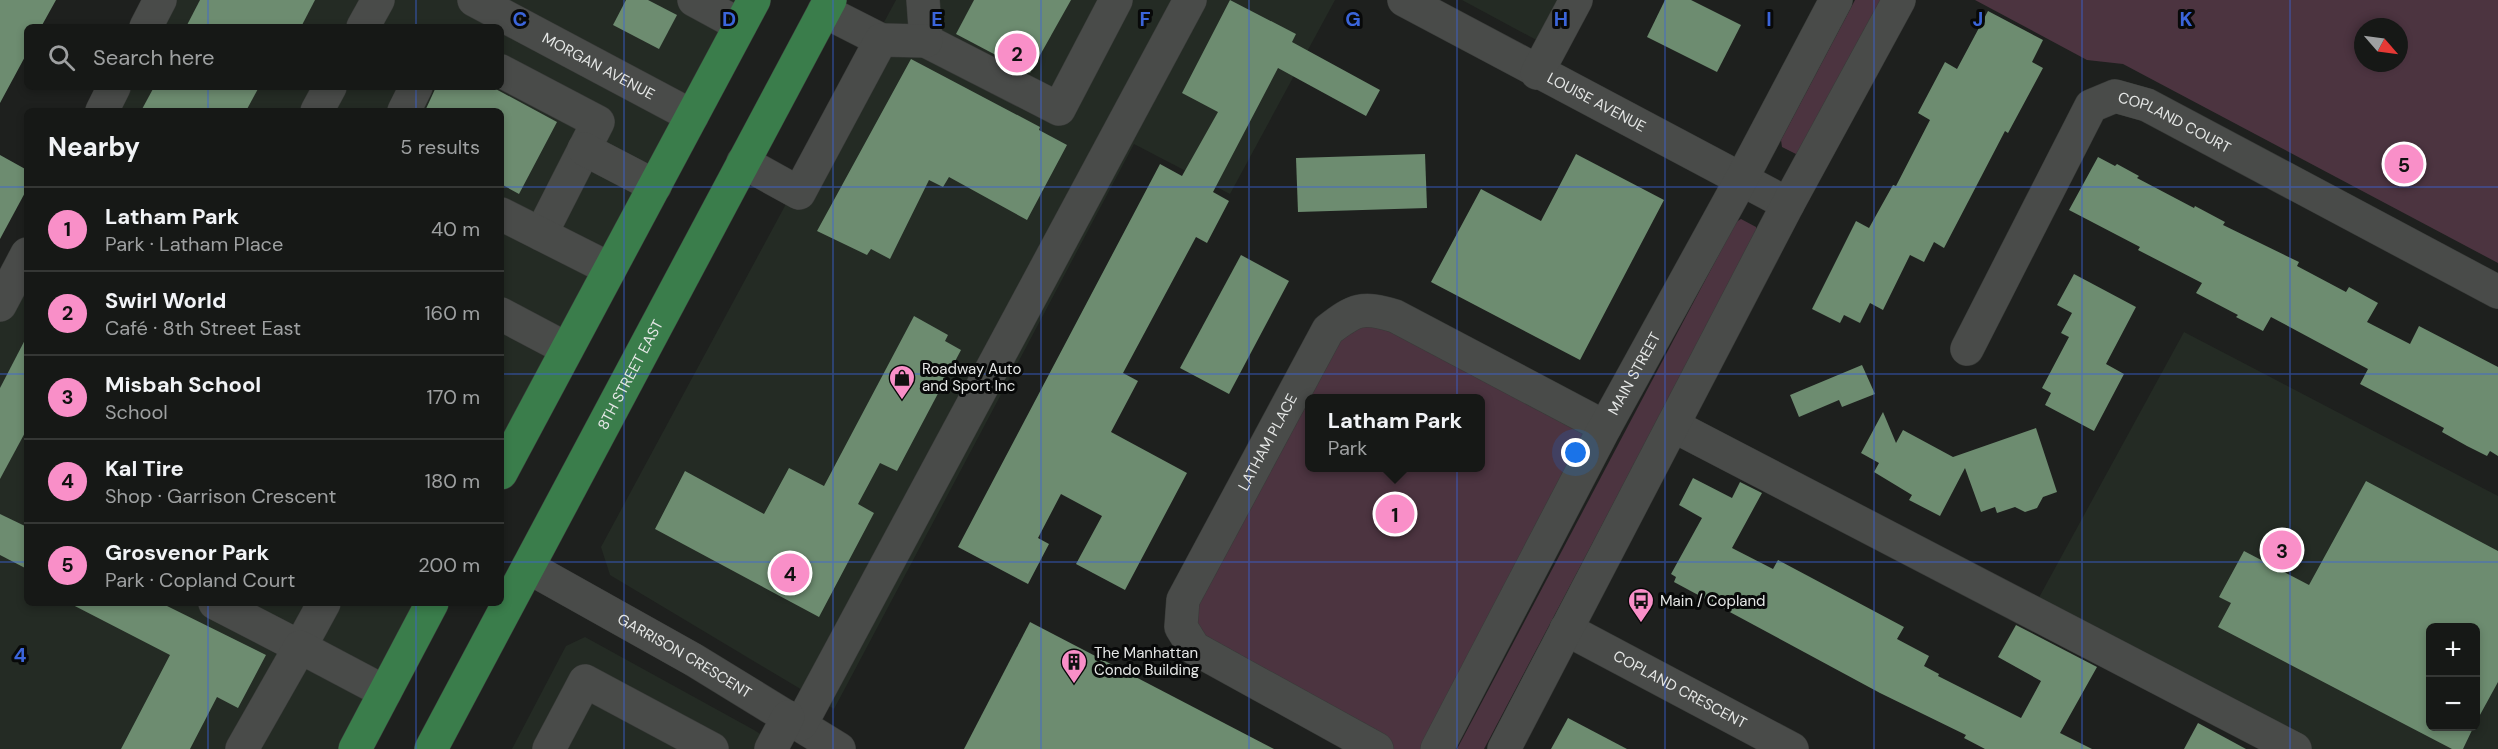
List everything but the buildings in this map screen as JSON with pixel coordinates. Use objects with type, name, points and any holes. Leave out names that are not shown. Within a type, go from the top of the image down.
[{"type":"main road","name":"8TH STREET EAST","points":[[430,749],[827,6]]},
{"type":"main road","points":[[504,467],[747,12]]},
{"type":"main road","points":[[354,749],[430,606]]},
{"type":"main road","points":[[430,749],[444,718],[448,691],[484,606]]},
{"type":"street","points":[[148,24],[160,0]]},
{"type":"street","points":[[365,24],[378,0]]},
{"type":"street","points":[[694,0],[747,12]]},
{"type":"street","points":[[923,0],[926,41]]},
{"type":"street","points":[[827,6],[881,40],[926,41],[1059,109],[1116,0]]},
{"type":"street","points":[[771,749],[794,721],[1190,0]]},
{"type":"street","name":"LOUISE AVENUE","points":[[1404,0],[1537,73],[1788,204]]},
{"type":"street","points":[[1537,73],[1576,0]]},
{"type":"street","name":"MAIN STREET","points":[[1437,749],[1605,427],[1741,180],[1836,0]]},
{"type":"street","points":[[1504,749],[1788,204],[1899,0]]},
{"type":"street","name":"MORGAN AVENUE","points":[[479,1],[692,116]]},
{"type":"street","points":[[744,162],[799,193],[881,40]]},
{"type":"street","points":[[540,92],[564,47]]},
{"type":"street","points":[[504,73],[598,122],[541,234]]},
{"type":"street","points":[[104,108],[112,90]]},
{"type":"street","points":[[319,108],[328,90]]},
{"type":"street","points":[[406,108],[414,90]]},
{"type":"street","name":"COPLAND COURT","points":[[1967,348],[2091,106],[2115,96],[2147,105],[2498,292]]},
{"type":"street","points":[[584,149],[655,186]]},
{"type":"street","points":[[504,216],[610,269]]},
{"type":"street","points":[[9,295],[24,261]]},
{"type":"street","name":"LATHAM PLACE","points":[[1377,749],[1194,648],[1181,627],[1183,600],[1328,330],[1350,313],[1374,309],[1395,316],[1605,427]]},
{"type":"street","points":[[504,316],[567,349]]},
{"type":"street","points":[[1674,426],[2295,749]]},
{"type":"street","name":"GARRISON CRESCENT","points":[[528,567],[694,660],[839,749]]},
{"type":"street","points":[[221,606],[385,692]]},
{"type":"street","points":[[242,749],[322,606]]},
{"type":"street","name":"COPLAND CRESCENT","points":[[1566,629],[1792,749]]},
{"type":"street","points":[[549,749],[585,681],[712,749]]},
{"type":"shaded area","points":[[160,0],[754,0],[504,466],[504,108],[104,108],[112,90],[504,90],[504,24],[148,24]]},
{"type":"shaded area","points":[[896,0],[1335,0],[1230,194],[1134,144],[834,709],[610,575],[601,547]]},
{"type":"shaded area","points":[[1462,0],[1565,0],[1542,43]]},
{"type":"shaded area","points":[[1855,0],[1881,0],[1800,153],[1796,154],[1782,147],[1781,140]]},
{"type":"shaded area","points":[[1975,0],[2498,0],[2498,263],[2123,64],[2087,60]]},
{"type":"shaded area","points":[[1741,219],[1756,227],[1756,233],[1484,749],[1457,749],[1736,222]]},
{"type":"shaded area","points":[[24,260],[24,606],[429,606],[354,749],[0,749],[0,305]]},
{"type":"shaded area","points":[[1350,313],[1605,427],[1437,749],[1377,749],[1194,648],[1183,600]]},
{"type":"shaded area","points":[[2184,332],[2498,496],[2498,749],[2310,749],[2036,603]]},
{"type":"shaded area","points":[[585,637],[754,730],[783,749],[512,749],[566,646]]},
{"type":"place","name":"Swirl World","points":[[1017,53]]},
{"type":"place","name":"Grosvenor Park","points":[[2404,164]]},
{"type":"place","name":"Roadway Auto and Sport Inc","points":[[902,401]]},
{"type":"place","name":"Latham Park","points":[[1395,514]]},
{"type":"place","name":"Misbah School","points":[[2282,550]]},
{"type":"place","name":"Kal Tire","points":[[790,573]]},
{"type":"place","name":"Main / Copland","points":[[1641,624]]},
{"type":"place","name":"The Manhattan Condo Building","points":[[1074,685]]}]
